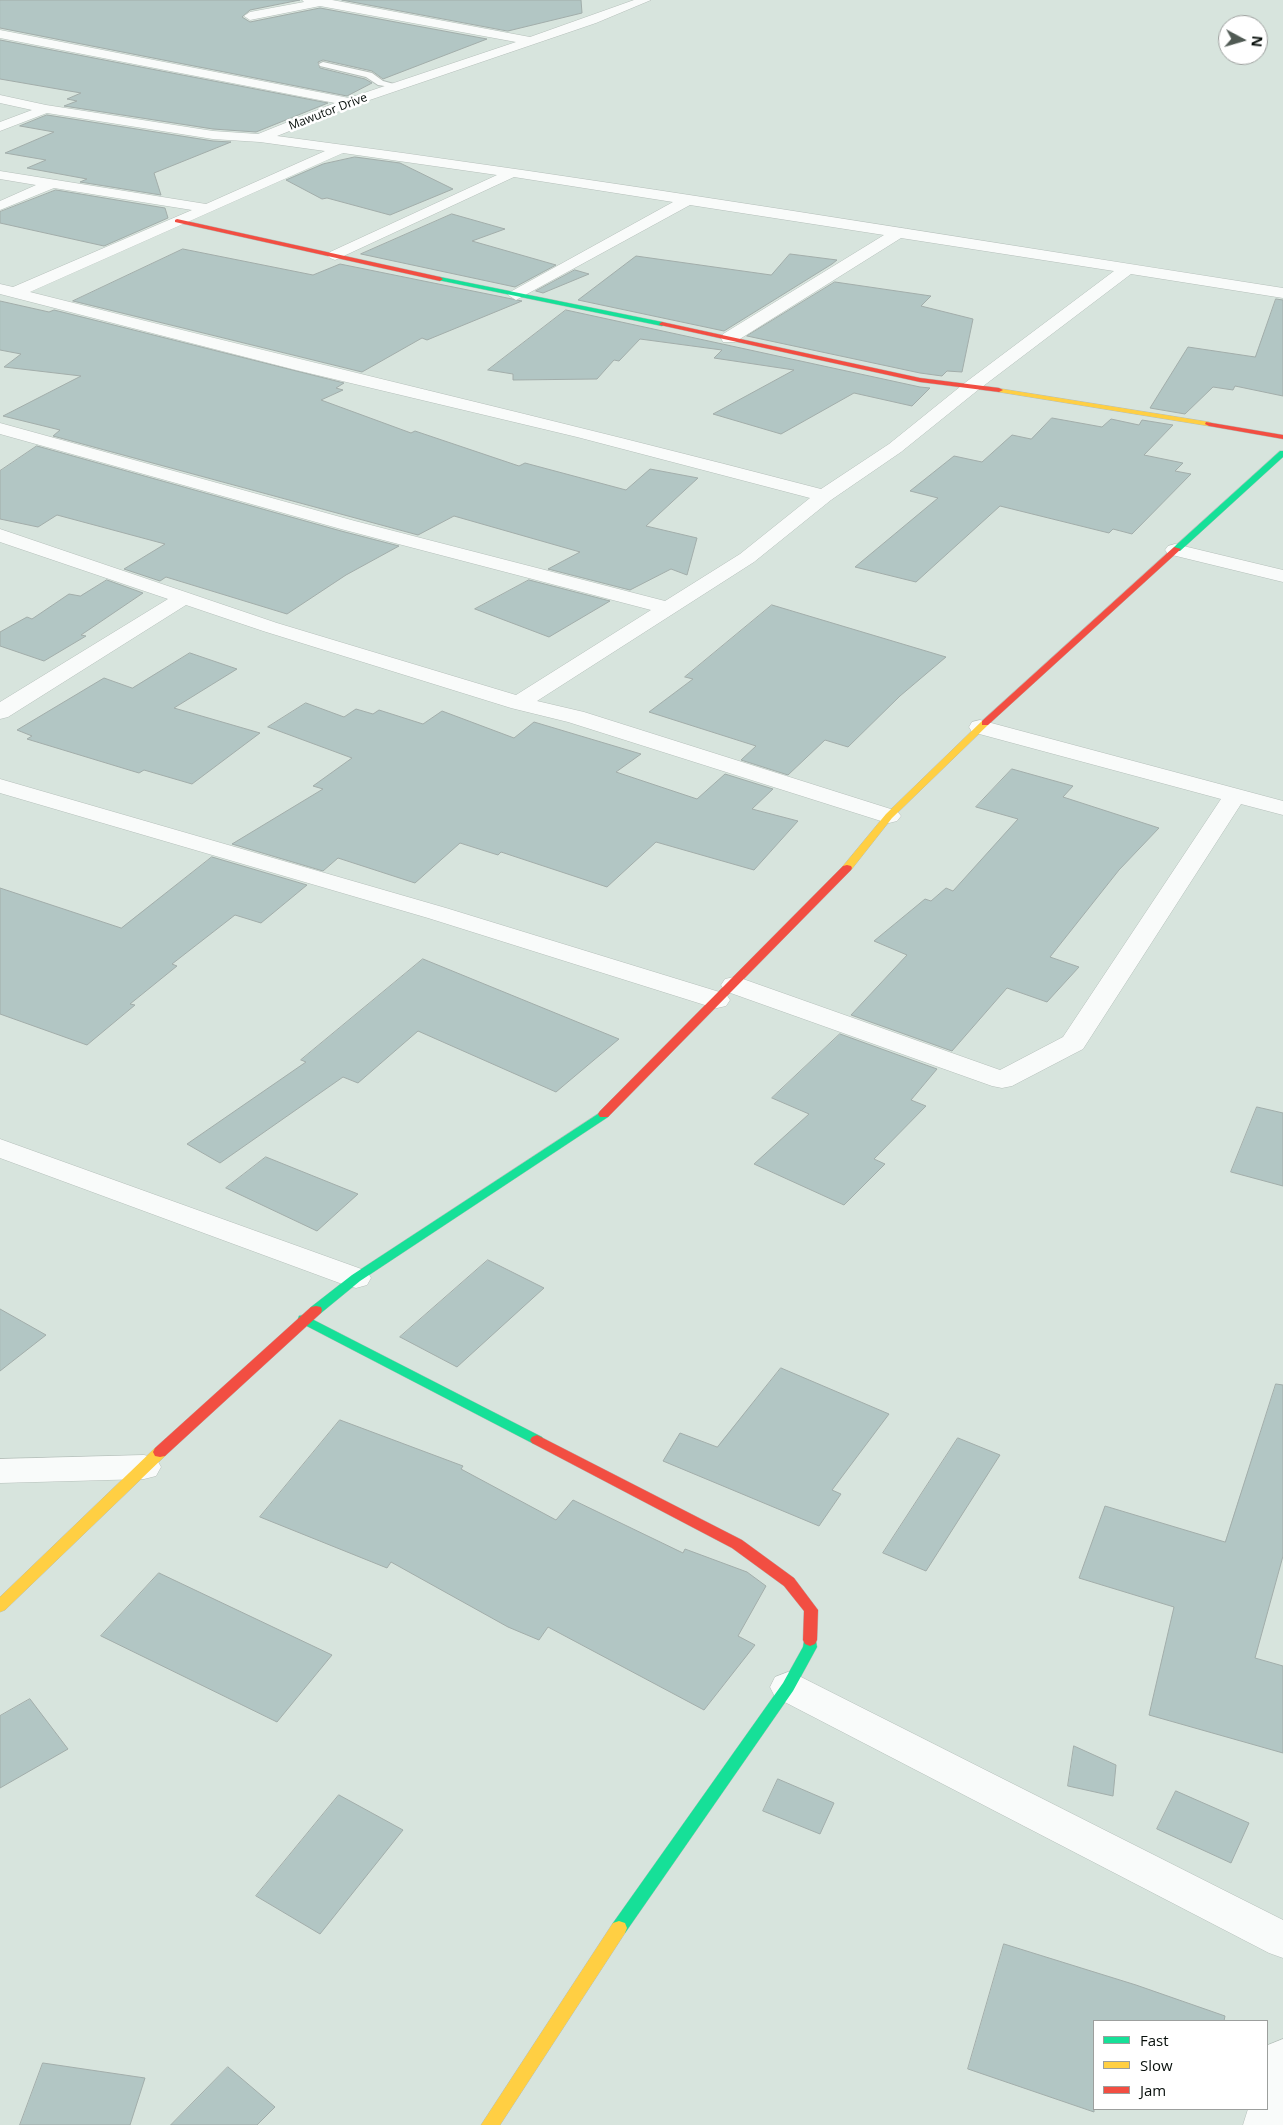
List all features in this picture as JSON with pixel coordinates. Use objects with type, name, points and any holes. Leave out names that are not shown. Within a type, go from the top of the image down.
[{"type":"street","name":"Mawutor Drive","points":[[0,99],[213,134],[260,138],[350,102],[645,0]]},
{"type":"street","points":[[250,16],[319,1],[531,41]]},
{"type":"street","points":[[0,34],[350,102]]},
{"type":"street","points":[[0,127],[46,108]]},
{"type":"street","points":[[260,138],[450,163],[510,174],[900,232],[1283,293]]},
{"type":"street","points":[[6,291],[66,272],[340,149]]},
{"type":"street","points":[[0,174],[205,208]]},
{"type":"street","points":[[335,255],[510,174]]},
{"type":"street","points":[[0,206],[53,183]]},
{"type":"street","points":[[516,295],[688,200]]},
{"type":"street","points":[[177,221],[920,380],[1018,392],[1283,436]]},
{"type":"street","points":[[729,338],[900,232]]},
{"type":"street","points":[[519,703],[747,558],[824,496],[895,448],[972,386],[1129,268]]},
{"type":"street","points":[[6,291],[296,365],[581,432],[824,496]]},
{"type":"street","points":[[0,428],[358,527],[666,608]]},
{"type":"street","points":[[0,1606],[144,1467],[304,1319],[356,1278],[602,1116],[849,866],[889,816],[980,727],[1283,453]]},
{"type":"street","points":[[0,535],[65,556],[182,599],[519,703],[576,717],[889,816]]},
{"type":"street","points":[[1176,550],[1283,576]]},
{"type":"street","points":[[0,712],[182,599]]},
{"type":"street","points":[[980,727],[1283,808]]},
{"type":"street","points":[[0,786],[437,913],[725,993],[1002,1080],[1073,1043],[1235,796]]},
{"type":"street","points":[[0,1148],[356,1278]]},
{"type":"street","points":[[304,1319],[737,1544],[789,1582],[811,1610],[810,1647],[788,1687],[630,1911],[490,2125]]},
{"type":"street","points":[[0,1471],[144,1467]]},
{"type":"street","points":[[788,1687],[1283,1940]]},
{"type":"street","points":[[1265,2125],[1283,2059]]},
{"type":"lane","points":[[323,64],[369,75],[381,83],[397,86]]},
{"type":"building","points":[[0,0],[300,0],[250,10],[242,17],[250,22],[320,8],[487,39],[383,79],[372,71],[323,60],[318,62],[320,68],[365,79],[372,83],[347,96],[0,28]]},
{"type":"building","points":[[342,0],[581,0],[582,13],[508,31]]},
{"type":"building","points":[[0,40],[328,103],[256,132],[213,129],[64,106],[77,101],[67,99],[81,93],[0,79]]},
{"type":"building","points":[[47,115],[213,141],[231,142],[154,173],[161,195],[80,182],[87,179],[27,168],[46,160],[5,153],[54,132],[20,126]]},
{"type":"building","points":[[355,157],[400,163],[453,189],[390,215],[327,198],[322,199],[286,180],[323,164]]},
{"type":"building","points":[[56,190],[165,208],[168,218],[104,246],[0,223],[0,212]]},
{"type":"building","points":[[452,214],[505,229],[472,241],[556,265],[515,287],[361,254]]},
{"type":"building","points":[[183,249],[313,275],[340,264],[522,301],[427,340],[422,338],[362,372],[73,301]]},
{"type":"building","points":[[790,254],[837,260],[724,331],[578,300],[636,256],[771,275]]},
{"type":"building","points":[[575,270],[589,274],[543,293],[536,291]]},
{"type":"building","points":[[835,282],[931,296],[921,306],[973,319],[962,372],[947,371],[942,376],[920,373],[747,336]]},
{"type":"building","points":[[1276,299],[1283,300],[1283,396],[1235,386],[1233,390],[1213,387],[1185,414],[1150,408],[1188,347],[1255,357]]},
{"type":"building","points":[[0,301],[49,312],[54,310],[344,383],[336,388],[343,390],[321,400],[411,433],[415,431],[519,466],[525,463],[626,490],[650,469],[698,478],[646,526],[697,538],[687,575],[671,569],[630,590],[548,569],[580,552],[454,516],[418,535],[53,436],[60,430],[3,416],[81,376],[4,367],[21,354],[0,350]]},
{"type":"building","points":[[566,310],[930,388],[912,406],[854,393],[781,434],[713,414],[794,370],[714,358],[722,350],[640,339],[619,361],[614,360],[597,379],[513,380],[513,374],[488,370]]},
{"type":"building","points":[[1052,418],[1102,427],[1111,419],[1139,425],[1142,420],[1173,425],[1144,455],[1183,463],[1175,471],[1191,474],[1132,534],[1113,529],[1109,533],[1000,506],[916,582],[855,567],[938,498],[910,491],[954,456],[982,462],[1012,435],[1031,439]]},
{"type":"building","points":[[37,446],[399,546],[346,575],[287,614],[166,577],[160,581],[124,569],[165,544],[57,515],[38,527],[0,519],[0,471]]},
{"type":"building","points":[[107,580],[143,593],[81,635],[86,636],[44,661],[0,646],[0,632],[27,617],[32,619],[69,594],[80,596]]},
{"type":"building","points":[[529,580],[610,601],[549,637],[475,609]]},
{"type":"building","points":[[772,605],[946,657],[900,696],[848,747],[825,740],[788,775],[741,760],[756,746],[649,712],[693,679],[685,677]]},
{"type":"building","points":[[190,653],[237,669],[174,708],[260,733],[192,784],[144,770],[139,773],[27,739],[32,736],[17,730],[104,678],[132,688]]},
{"type":"building","points":[[306,703],[344,717],[356,709],[373,714],[379,710],[423,724],[442,711],[514,738],[534,722],[641,754],[616,772],[697,799],[725,774],[773,789],[752,809],[798,821],[754,870],[656,842],[607,887],[501,852],[498,855],[460,843],[415,883],[338,858],[323,871],[232,844],[323,789],[313,786],[352,758],[268,727]]},
{"type":"building","points":[[1012,769],[1073,786],[1063,797],[1159,828],[1119,870],[1050,957],[1079,967],[1047,1002],[1007,988],[952,1051],[851,1015],[907,955],[874,941],[925,899],[931,901],[946,888],[953,891],[1018,819],[976,807]]},
{"type":"building","points":[[212,857],[307,885],[261,923],[235,915],[172,964],[177,966],[130,1004],[135,1005],[87,1045],[0,1014],[0,888],[121,928]]},
{"type":"building","points":[[423,959],[619,1039],[556,1092],[418,1031],[358,1083],[343,1077],[220,1163],[187,1144],[306,1062],[301,1060]]},
{"type":"building","points":[[840,1034],[937,1069],[911,1100],[926,1106],[874,1159],[885,1164],[844,1205],[754,1164],[809,1114],[772,1098]]},
{"type":"building","points":[[1257,1107],[1283,1113],[1283,1186],[1231,1172]]},
{"type":"building","points":[[266,1157],[358,1194],[317,1231],[226,1188]]},
{"type":"building","points":[[488,1260],[544,1288],[457,1367],[400,1337]]},
{"type":"building","points":[[0,1309],[46,1335],[0,1371]]},
{"type":"building","points":[[781,1368],[889,1414],[832,1490],[841,1494],[819,1526],[663,1461],[680,1433],[717,1447]]},
{"type":"building","points":[[1276,1384],[1283,1385],[1283,1556],[1255,1658],[1283,1666],[1283,1753],[1149,1715],[1174,1607],[1079,1578],[1105,1506],[1225,1542]]},
{"type":"building","points":[[340,1420],[463,1466],[461,1469],[556,1520],[573,1500],[683,1553],[685,1549],[747,1572],[766,1586],[738,1636],[755,1645],[704,1710],[548,1627],[539,1640],[508,1627],[391,1562],[387,1568],[260,1517]]},
{"type":"building","points":[[958,1438],[1000,1455],[926,1571],[883,1553]]},
{"type":"building","points":[[159,1573],[332,1655],[277,1722],[101,1636]]},
{"type":"building","points":[[30,1699],[68,1749],[0,1788],[0,1716]]},
{"type":"building","points":[[1074,1746],[1116,1765],[1113,1796],[1068,1786]]},
{"type":"building","points":[[778,1779],[834,1803],[820,1834],[763,1811]]},
{"type":"building","points":[[1176,1791],[1249,1823],[1231,1863],[1157,1829]]},
{"type":"building","points":[[339,1795],[403,1830],[320,1934],[256,1896]]},
{"type":"building","points":[[1004,1944],[1136,1985],[1225,2016],[1224,2020],[1093,2020],[1094,2112],[968,2069]]},
{"type":"building","points":[[43,2063],[145,2078],[130,2125],[20,2125]]},
{"type":"building","points":[[228,2067],[275,2107],[257,2125],[171,2125]]},
{"type":"traffic: fast","points":[[440,279],[662,324]]},
{"type":"traffic: fast","points":[[1177,549],[1283,453]]},
{"type":"traffic: fast","points":[[316,1310],[356,1278],[604,1114]]},
{"type":"traffic: fast","points":[[304,1319],[537,1440]]},
{"type":"traffic: fast","points":[[619,1928],[788,1687],[810,1647],[810,1640]]},
{"type":"traffic: slow","points":[[999,390],[1209,424]]},
{"type":"traffic: slow","points":[[847,868],[889,816],[985,723]]},
{"type":"traffic: slow","points":[[0,1606],[160,1452]]},
{"type":"traffic: slow","points":[[490,2125],[619,1928]]},
{"type":"traffic: jam","points":[[177,221],[440,279]]},
{"type":"traffic: jam","points":[[662,324],[920,380],[999,390]]},
{"type":"traffic: jam","points":[[1209,424],[1283,437]]},
{"type":"traffic: jam","points":[[985,723],[1177,549]]},
{"type":"traffic: jam","points":[[604,1114],[847,868]]},
{"type":"traffic: jam","points":[[160,1452],[316,1310]]},
{"type":"traffic: jam","points":[[537,1440],[737,1544],[789,1582],[811,1610],[810,1640]]}]
